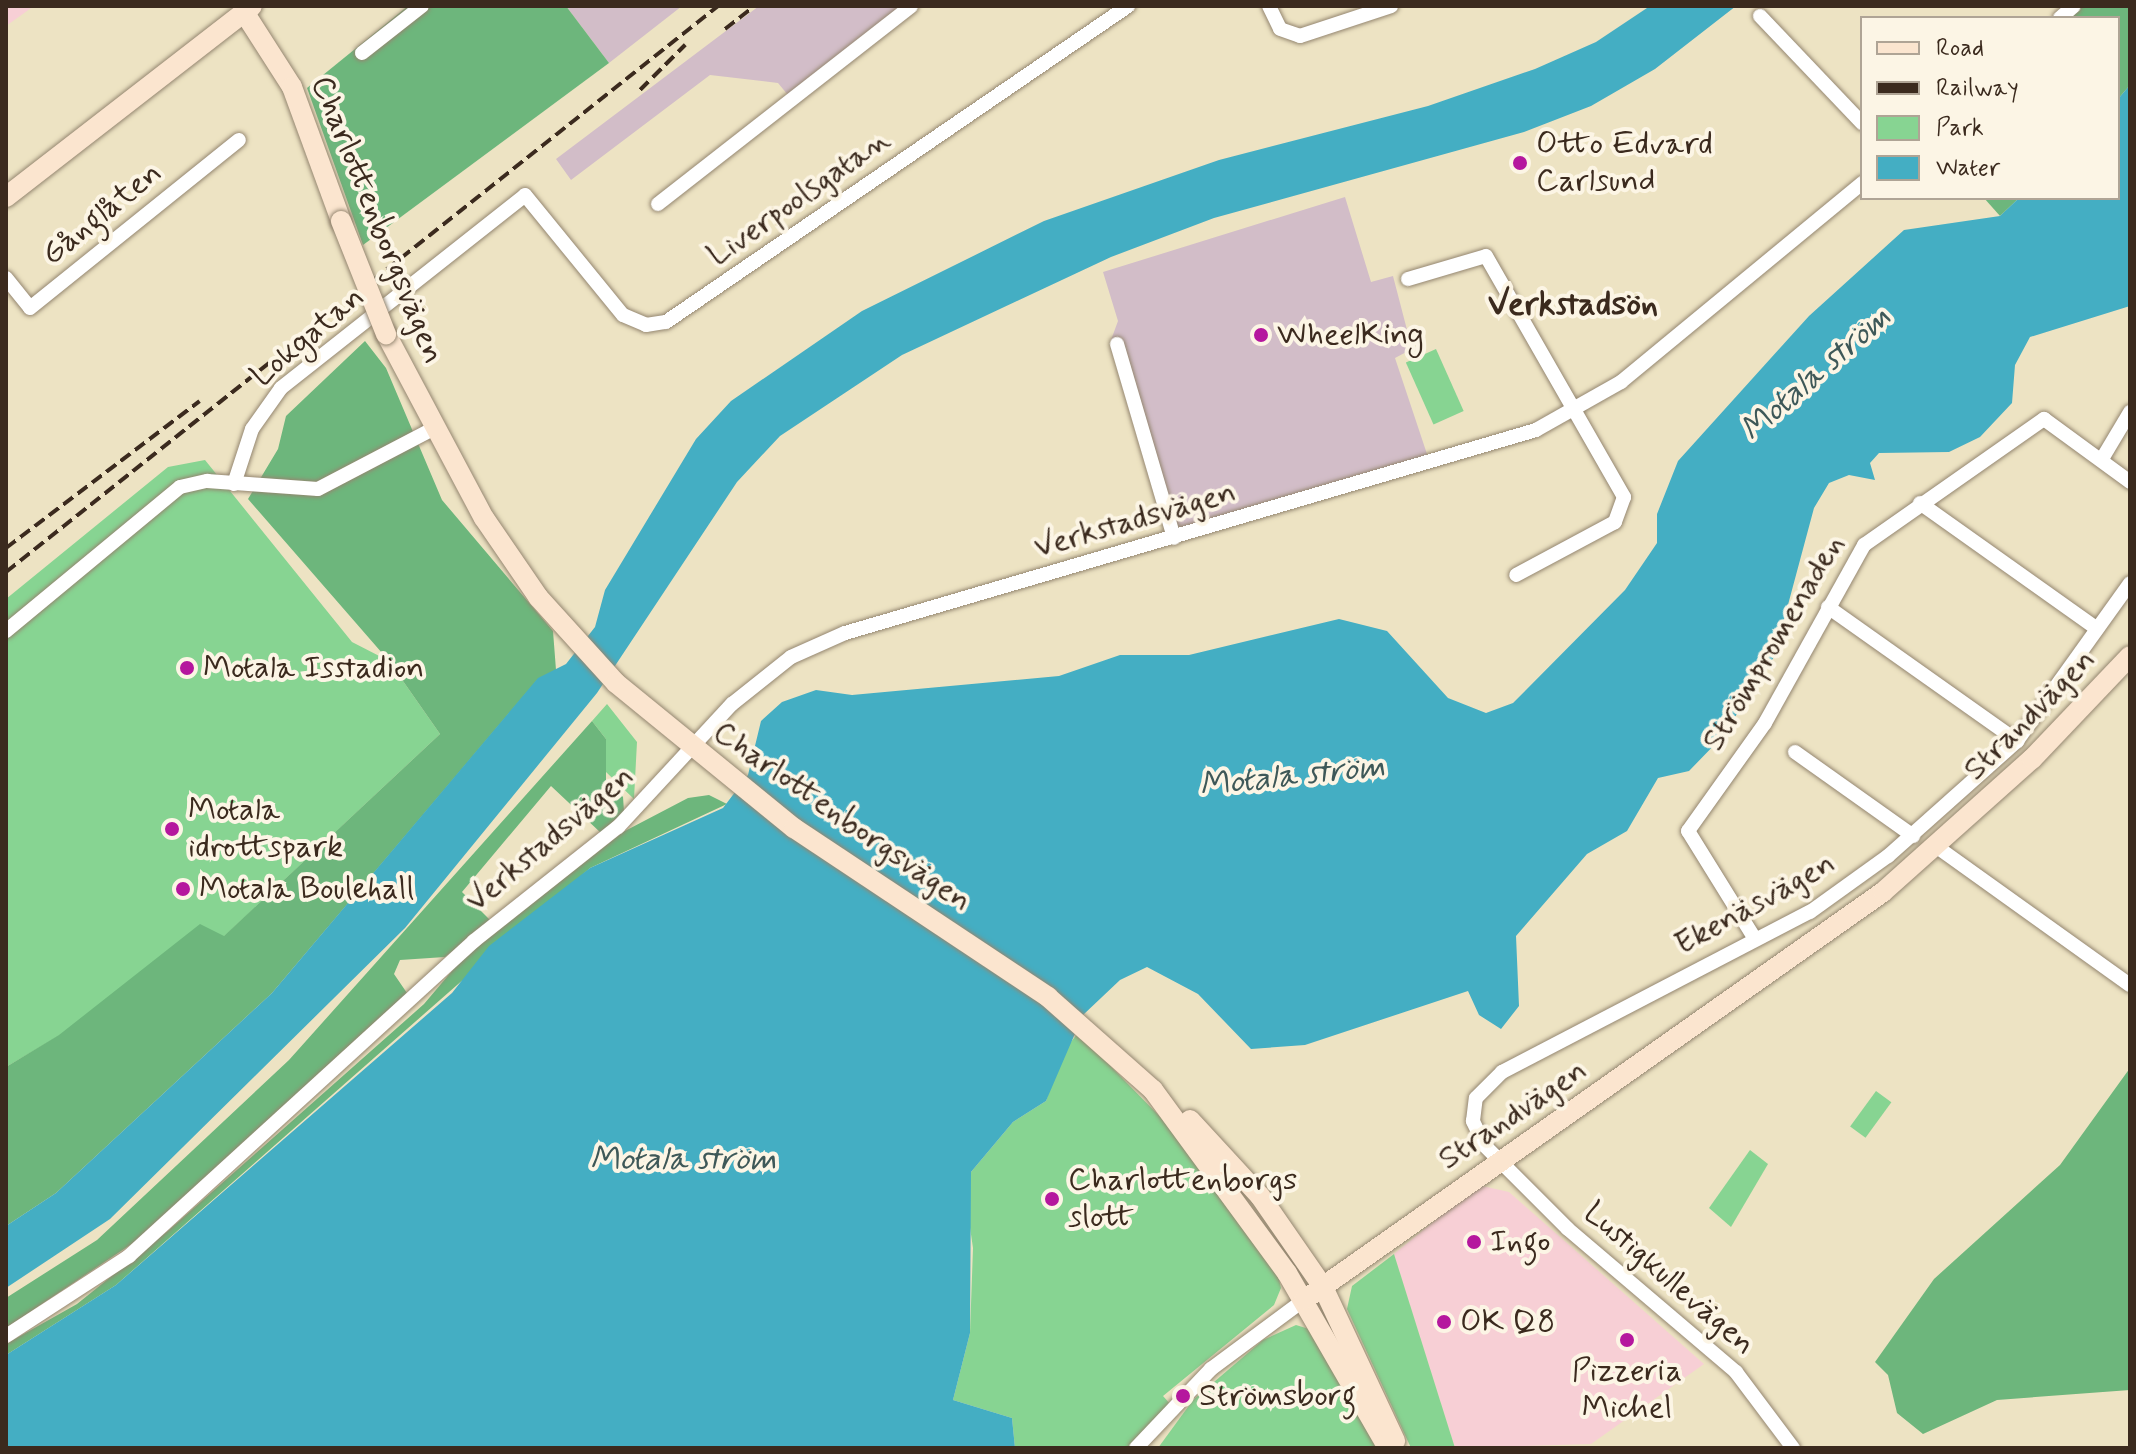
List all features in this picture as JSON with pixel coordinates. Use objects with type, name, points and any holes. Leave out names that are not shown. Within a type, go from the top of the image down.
[{"type":"main road","points":[[6,197],[248,9]]},
{"type":"main road","name":"Charlottenborgsvägen","points":[[248,9],[292,87],[386,334],[433,429],[491,529],[565,629],[616,683],[691,749],[737,785],[1000,962],[1153,1090],[1232,1162],[1323,1287],[1397,1448]]},
{"type":"main road","name":"Strandvägen","points":[[1304,1300],[1498,1160],[1771,976],[1937,847],[2130,656]]},
{"type":"main road","name":"Charlottenborgsvägen","points":[[1153,1090],[1304,1300],[1388,1448]]},
{"type":"street","points":[[362,53],[422,6]]},
{"type":"street","points":[[658,204],[911,6]]},
{"type":"street","name":"Liverpoolsgatan","points":[[525,195],[623,315],[646,325],[666,322],[1128,6]]},
{"type":"street","points":[[1269,6],[1280,29],[1300,36],[1391,6]]},
{"type":"street","points":[[1760,16],[1860,121]]},
{"type":"street","name":"Gånglåten","points":[[6,278],[30,308],[239,140]]},
{"type":"street","name":"Verkstadsvägen","points":[[6,1336],[129,1256],[474,941],[618,827],[750,687],[825,640],[1500,445],[1571,412],[1646,363],[1860,185]]},
{"type":"street","name":"Lokgatan","points":[[234,484],[252,429],[281,388],[525,195]]},
{"type":"street","points":[[1408,279],[1486,256],[1571,412],[1620,490],[1624,510],[1576,548],[1516,575]]},
{"type":"street","points":[[1117,344],[1174,538]]},
{"type":"street","points":[[2130,412],[2102,459],[2130,482]]},
{"type":"street","name":"Strömpromenaden","points":[[1755,939],[1688,831],[1765,723],[1828,607],[1873,535],[2044,419],[2102,459]]},
{"type":"street","points":[[6,631],[170,492],[207,481],[318,489],[433,429]]},
{"type":"street","points":[[1920,503],[2097,629]]},
{"type":"street","name":"Ekenäsvägen","points":[[1498,1160],[1473,1121],[1485,1084],[1826,903],[1913,836],[2017,741],[2130,583]]},
{"type":"street","points":[[1828,607],[2017,741]]},
{"type":"street","points":[[1795,752],[1913,836]]},
{"type":"street","points":[[1937,847],[2130,984]]},
{"type":"street","name":"Lustigkullevägen","points":[[1498,1160],[1736,1372],[1793,1448]]},
{"type":"street","name":"Strandvägen","points":[[1136,1448],[1211,1369],[1304,1300]]},
{"type":"shaded area","points":[[6,6],[34,6],[6,26]]},
{"type":"shaded area","points":[[566,6],[682,6],[609,63]]},
{"type":"shaded area","points":[[759,6],[903,6],[788,95],[778,83],[710,75],[571,180],[556,159]]},
{"type":"shaded area","points":[[1345,197],[1371,282],[1393,276],[1412,349],[1395,358],[1430,463],[1173,537],[1111,340],[1118,321],[1103,272]]},
{"type":"shaded area","points":[[1478,1185],[1509,1192],[1704,1364],[1591,1444],[1455,1448],[1394,1254]]},
{"type":"green space","points":[[408,6],[566,6],[609,63],[363,245],[307,88]]},
{"type":"green space","points":[[2076,6],[2130,6],[2130,85],[2120,97],[2120,16],[2064,16]]},
{"type":"green space","points":[[1986,200],[2017,200],[2000,216]]},
{"type":"green space","points":[[365,341],[386,368],[442,500],[553,631],[556,670],[538,679],[272,993],[56,1193],[6,1226],[6,1067],[59,1035],[200,924],[224,936],[440,734],[389,661],[248,499],[278,449],[286,416]]},
{"type":"green space","points":[[1436,349],[1464,411],[1434,425],[1406,362]]},
{"type":"green space","name":"Motala idrottspark","points":[[205,460],[352,642],[389,661],[440,734],[218,942],[6,1067],[6,599],[168,467]]},
{"type":"green space","points":[[607,704],[637,742],[634,799],[606,772],[606,739],[592,721]]},
{"type":"green space","points":[[592,721],[606,739],[606,780],[623,797],[624,811],[601,833],[551,786],[462,892],[491,921],[445,957],[400,960],[394,974],[407,993],[136,1241],[6,1328],[6,1298],[97,1240],[289,1060]]},
{"type":"green space","points":[[709,795],[727,804],[590,868],[116,1285],[6,1355],[6,1344],[77,1304],[169,1230],[424,1004],[463,958],[623,832],[688,798]]},
{"type":"green space","points":[[1078,1033],[1174,1131],[1276,1266],[1281,1288],[1274,1305],[1163,1396],[1172,1406],[1140,1448],[1015,1448],[1012,1418],[953,1400],[970,1333],[973,1248],[966,1200],[971,1172],[1013,1122],[1046,1101],[1062,1053]]},
{"type":"green space","points":[[2130,1068],[2130,1390],[1997,1400],[1923,1434],[1897,1413],[1888,1375],[1875,1362],[1934,1279],[2060,1165]]},
{"type":"green space","points":[[1876,1091],[1891,1102],[1866,1138],[1850,1127]]},
{"type":"green space","points":[[1750,1150],[1768,1164],[1731,1227],[1709,1208]]},
{"type":"green space","points":[[1394,1254],[1455,1448],[1411,1448],[1347,1309],[1352,1286]]},
{"type":"green space","points":[[1296,1325],[1309,1329],[1331,1363],[1376,1448],[1158,1448],[1193,1400],[1263,1340]]},
{"type":"water","points":[[1650,6],[1736,6],[1655,69],[1591,106],[1524,132],[1214,218],[1111,257],[902,355],[780,436],[737,482],[597,693],[405,928],[110,1219],[6,1288],[6,1226],[56,1193],[272,993],[538,678],[566,664],[595,627],[605,590],[696,439],[731,401],[862,311],[1044,221],[1219,160],[1428,106],[1535,69],[1596,42]]},
{"type":"water","name":"Motala ström","points":[[2130,85],[2130,306],[2030,337],[2015,365],[2012,403],[1980,437],[1949,452],[1879,453],[1870,463],[1875,480],[1849,475],[1829,483],[1814,508],[1774,657],[1722,737],[1689,771],[1658,778],[1627,831],[1587,854],[1516,936],[1519,1006],[1501,1029],[1479,1015],[1468,991],[1305,1045],[1251,1049],[1198,994],[1147,967],[1120,980],[1083,1015],[1046,1101],[1013,1122],[971,1172],[970,1333],[953,1400],[1012,1418],[1015,1448],[6,1448],[6,1355],[116,1285],[452,993],[489,946],[590,868],[723,808],[748,775],[761,721],[782,702],[816,690],[852,695],[1059,676],[1120,655],[1189,655],[1339,619],[1387,631],[1448,698],[1486,713],[1513,703],[1625,590],[1657,543],[1657,514],[1678,461],[1809,316],[1904,230],[2000,216],[2017,200],[2120,200],[2120,97]]},
{"type":"railway","points":[[6,572],[718,6]]},
{"type":"railway","points":[[725,29],[754,6]]},
{"type":"railway","points":[[640,90],[685,45]]},
{"type":"railway","points":[[6,548],[200,401]]},
{"type":"place","name":"Otto Edvard Carlsund","points":[[1520,163]]},
{"type":"place","name":"WheelKing","points":[[1261,335]]},
{"type":"place","name":"Motala Isstadion","points":[[187,668]]},
{"type":"place","name":"Motala idrottspark","points":[[172,829]]},
{"type":"place","name":"Motala Boulehall","points":[[183,889]]},
{"type":"place","name":"Charlottenborgs slott","points":[[1052,1199]]},
{"type":"place","name":"Ingo","points":[[1474,1242]]},
{"type":"place","name":"OK Q8","points":[[1444,1322]]},
{"type":"place","name":"Pizzeria Michel","points":[[1627,1340]]},
{"type":"place","name":"Strömsborg","points":[[1183,1396]]},
{"type":"district","name":"Verkstadsön","points":[[1573,305]]}]
